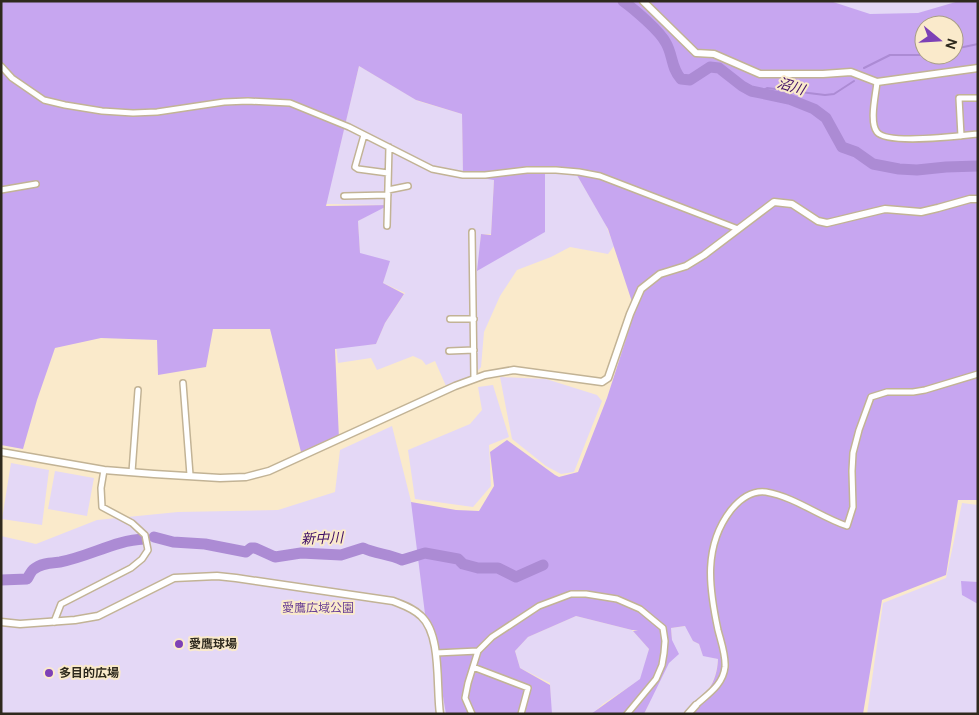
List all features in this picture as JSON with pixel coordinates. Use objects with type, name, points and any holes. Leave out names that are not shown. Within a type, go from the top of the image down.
[{"type":"street","points":[[643,1],[696,53],[714,54],[760,74],[851,72],[877,82],[978,68]]},
{"type":"street","points":[[1,66],[12,78],[44,100],[102,112],[157,112],[224,102],[290,103],[349,127],[432,169],[463,175],[485,175],[527,170],[579,172],[600,176],[738,229]]},
{"type":"street","points":[[877,82],[874,122],[877,132],[886,138],[913,139],[978,134]]},
{"type":"street","points":[[961,136],[959,98],[978,98]]},
{"type":"street","points":[[364,135],[355,167],[388,173]]},
{"type":"street","points":[[386,226],[389,147]]},
{"type":"street","points":[[1,190],[36,184]]},
{"type":"street","points":[[344,196],[388,193],[408,186]]},
{"type":"street","points":[[1,452],[104,470],[220,478],[246,477],[269,471],[455,386],[499,372],[514,370],[602,382],[608,378],[630,314],[641,289],[660,274],[686,266],[704,255],[774,202],[792,204],[818,221],[827,223],[885,209],[920,212],[970,199],[978,199]]},
{"type":"street","points":[[472,232],[474,379]]},
{"type":"street","points":[[450,319],[474,319]]},
{"type":"street","points":[[450,351],[474,350]]},
{"type":"street","points":[[688,714],[720,684],[725,668],[712,599],[710,563],[713,545],[719,530],[735,505],[747,494],[766,492],[807,508],[828,520],[847,526],[853,507],[853,453],[871,397],[887,392],[925,390],[978,374]]},
{"type":"street","points":[[184,383],[190,475]]},
{"type":"street","points":[[132,472],[138,390]]},
{"type":"street","points":[[54,622],[61,604],[132,568],[148,550],[145,536],[132,524],[102,507],[101,488],[104,470]]},
{"type":"street","points":[[1,622],[20,624],[54,622],[98,616],[174,578],[217,576],[394,601],[411,608],[423,617],[430,630],[436,653],[440,714]]},
{"type":"street","points":[[472,714],[465,698],[478,651],[492,638],[539,606],[571,594],[578,594],[617,599],[640,609],[662,628],[665,641],[662,665],[656,679],[627,714]]},
{"type":"street","points":[[436,653],[478,651]]},
{"type":"street","points":[[473,667],[528,688],[521,714]]},
{"type":"green space","points":[[788,1],[969,1],[914,15],[870,28]]},
{"type":"green space","points":[[359,66],[418,101],[462,114],[463,171],[494,179],[491,234],[481,234],[478,271],[545,168],[574,170],[605,223],[614,246],[608,254],[570,247],[551,257],[517,270],[500,296],[484,332],[481,367],[473,377],[446,386],[435,361],[426,365],[422,360],[413,356],[377,370],[371,358],[338,363],[336,347],[376,344],[385,323],[405,293],[383,283],[389,261],[360,254],[358,221],[386,205],[326,204]]},
{"type":"green space","points":[[500,377],[546,379],[597,395],[602,401],[574,472],[561,474],[546,466],[512,439]]},
{"type":"green space","points":[[493,385],[509,437],[489,445],[491,486],[473,507],[415,499],[408,450],[470,424],[482,410],[478,387]]},
{"type":"green space","name":"愛鷹広域公園","points":[[392,426],[417,525],[454,714],[1,714],[1,536],[36,544],[97,520],[178,512],[278,510],[335,492],[340,450]]},
{"type":"green space","points":[[11,463],[49,470],[42,525],[2,519]]},
{"type":"green space","points":[[55,471],[94,478],[87,516],[48,509]]},
{"type":"green space","points":[[962,503],[978,505],[978,714],[867,714],[883,603],[946,578]]},
{"type":"green space","points":[[576,616],[632,630],[649,649],[641,679],[603,704],[592,714],[551,714],[550,683],[520,668],[515,651],[528,637]]},
{"type":"green space","points":[[686,626],[693,641],[699,644],[703,655],[718,659],[712,683],[690,714],[644,714],[672,640],[671,628]]},
{"type":"shaded area","points":[[1,1],[830,1],[870,14],[918,13],[959,1],[978,1],[978,500],[958,500],[946,575],[882,600],[863,714],[690,714],[713,682],[718,659],[703,656],[699,644],[693,641],[685,626],[671,628],[672,640],[679,654],[669,663],[644,714],[591,714],[640,679],[649,649],[633,631],[638,630],[576,616],[528,637],[515,651],[520,668],[550,685],[552,714],[446,714],[435,649],[426,622],[411,502],[456,510],[479,511],[494,486],[490,452],[507,440],[559,477],[578,472],[607,398],[635,311],[608,229],[574,170],[553,170],[545,166],[545,232],[477,271],[481,234],[491,235],[494,180],[463,175],[462,114],[416,100],[359,66],[326,206],[389,205],[358,221],[360,253],[390,261],[383,283],[404,294],[385,323],[376,344],[335,349],[339,439],[302,456],[270,329],[213,329],[206,367],[158,375],[157,340],[101,338],[55,348],[23,449],[1,445]]},
{"type":"shaded area","points":[[961,581],[978,582],[978,604],[962,595]]},
{"type":"waterway","name":"沼川","points":[[623,1],[634,9],[663,38],[675,70],[681,79],[690,80],[710,67],[719,68],[751,91],[789,99],[814,109],[826,118],[842,147],[856,152],[873,164],[917,170],[978,166]]},
{"type":"waterway","points":[[964,47],[978,44]]},
{"type":"waterway","points":[[864,68],[890,55],[914,55]]},
{"type":"waterway","points":[[760,92],[767,88],[825,95],[834,94],[854,81]]},
{"type":"waterway","name":"新中川","points":[[154,537],[173,542],[205,544],[246,552],[251,548],[255,548],[275,557],[301,553],[341,555],[363,548],[402,560],[425,553],[458,559],[463,564],[478,568],[498,568],[516,577],[543,565]]},
{"type":"waterway","name":"新中川","points":[[1,580],[27,579],[33,570],[43,564],[70,560],[123,542],[144,539]]},
{"type":"place","name":"愛鷹球場","points":[[179,644]]},
{"type":"place","name":"多目的広場","points":[[49,673]]}]
